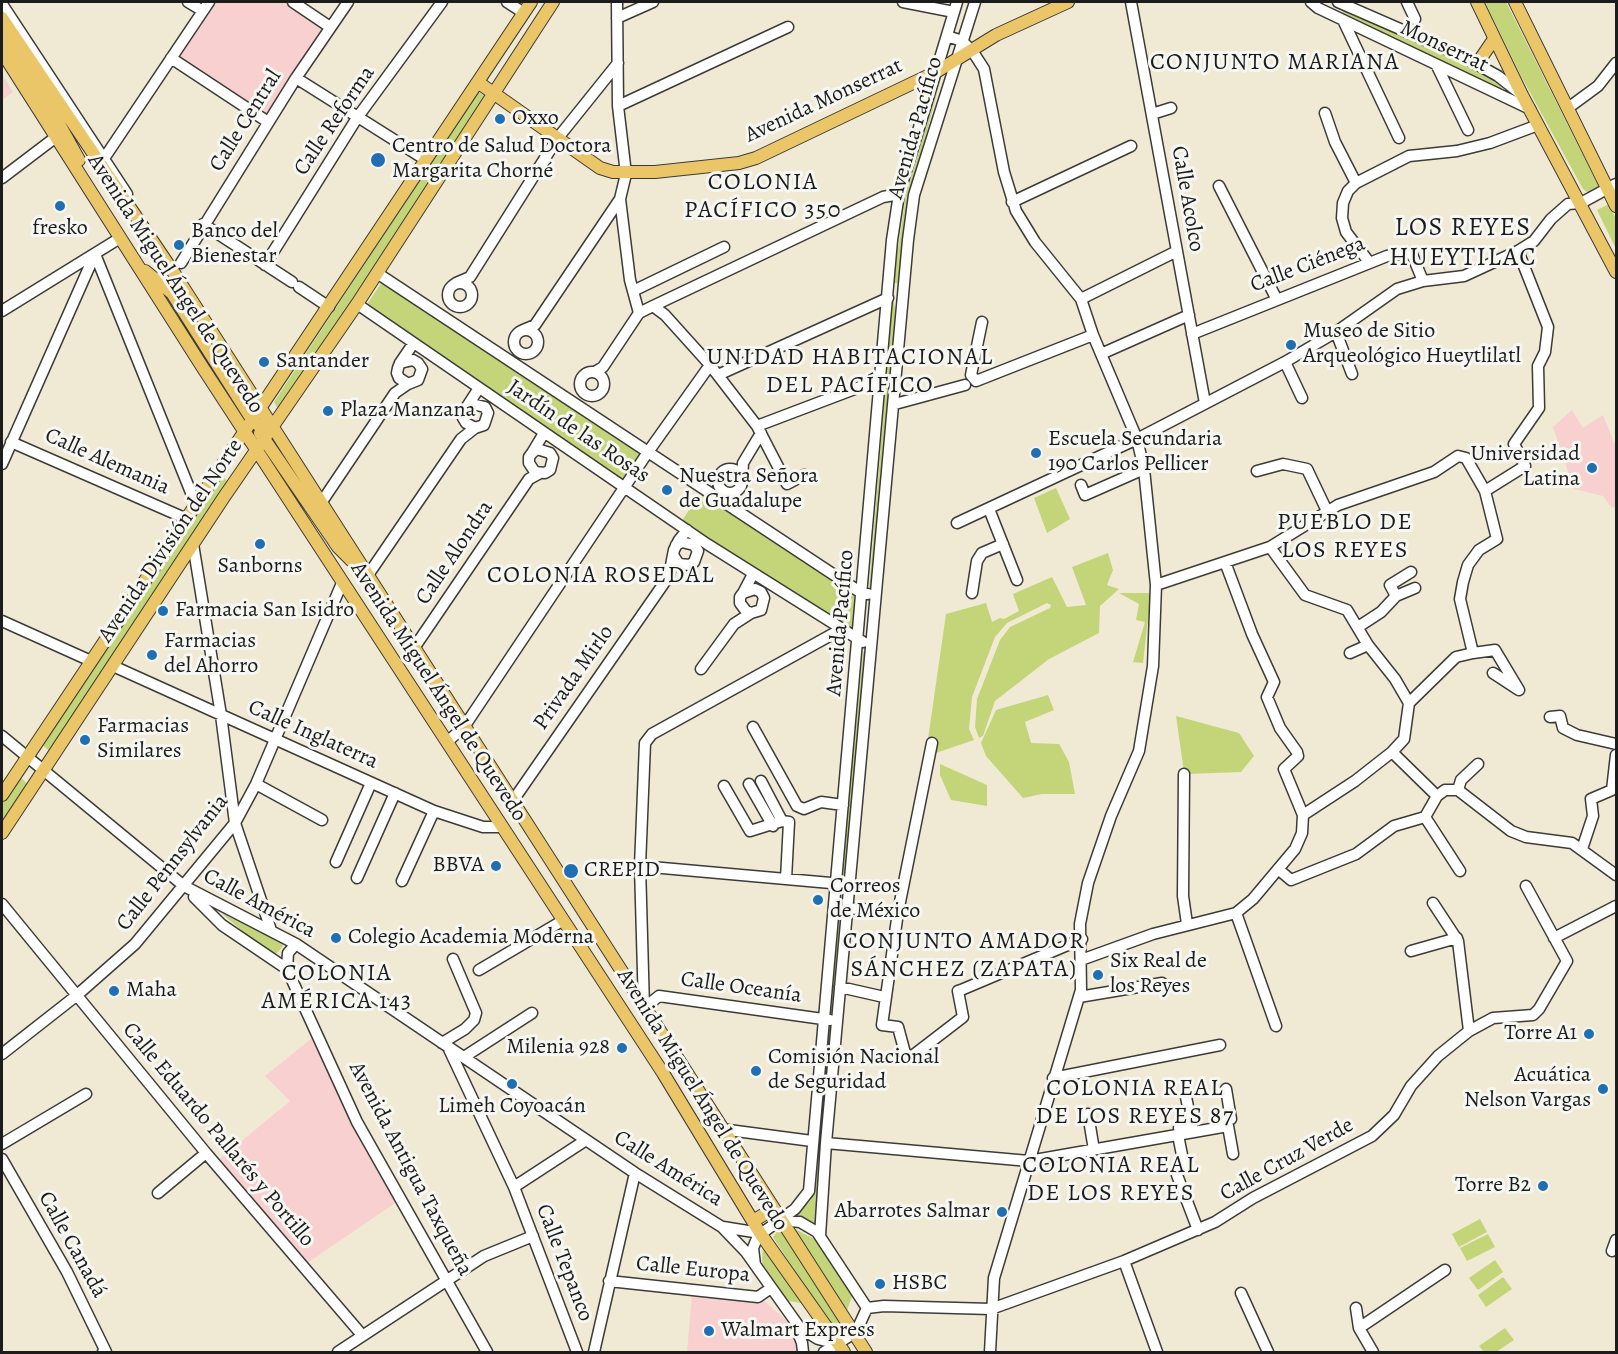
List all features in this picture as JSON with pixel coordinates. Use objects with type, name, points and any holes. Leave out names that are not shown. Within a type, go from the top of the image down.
[{"type":"main road","name":"Avenida División del Norte","points":[[2,795],[531,2]]},
{"type":"main road","name":"Avenida División del Norte","points":[[2,833],[193,543],[357,304],[553,2]]},
{"type":"main road","name":"Avenida Monserrat","points":[[479,83],[600,168],[626,174],[739,163],[756,158],[936,72],[973,52],[996,35],[1068,2]]},
{"type":"main road","points":[[1477,2],[1522,95],[1617,272]]},
{"type":"main road","points":[[1515,2],[1568,108],[1612,187],[1617,206]]},
{"type":"main road","name":"Avenida Miguel Ángel de Quevedo","points":[[2,18],[273,427],[866,1353]]},
{"type":"main road","points":[[2,35],[53,113],[84,169],[104,213]]},
{"type":"main road","points":[[1477,64],[1494,39]]},
{"type":"main road","name":"Avenida Miguel Ángel de Quevedo","points":[[2,53],[342,583],[663,1073],[760,1233],[841,1348]]},
{"type":"main road","points":[[139,267],[171,293],[253,421],[261,427],[273,427]]},
{"type":"main road","points":[[245,432],[257,431],[265,438],[338,547],[368,575]]},
{"type":"main road","points":[[753,1221],[773,1209]]},
{"type":"street","points":[[105,157],[206,6],[188,2]]},
{"type":"street","points":[[292,2],[330,27]]},
{"type":"street","name":"Calle Central","points":[[181,263],[203,224],[296,78],[348,2]]},
{"type":"street","name":"Calle Reforma","points":[[265,265],[357,118],[442,2]]},
{"type":"street","points":[[507,2],[524,13]]},
{"type":"street","points":[[617,2],[618,106],[626,174],[620,200],[633,291],[639,313]]},
{"type":"street","points":[[617,18],[653,2]]},
{"type":"street","points":[[903,2],[955,7]]},
{"type":"street","name":"Avenida Pacífico","points":[[820,1236],[840,987],[895,404],[903,292],[914,195],[975,2]]},
{"type":"street","name":"Calle Acolco","points":[[1131,2],[1205,403]]},
{"type":"street","name":"Monserrat","points":[[1311,2],[1343,21],[1530,109]]},
{"type":"street","name":"Monserrat","points":[[1338,2],[1477,64],[1522,95]]},
{"type":"street","points":[[1407,2],[1415,19]]},
{"type":"street","name":"Avenida Miguel Ángel de Quevedo","points":[[2,5],[105,157],[130,200],[135,217]]},
{"type":"street","name":"Avenida Pacífico","points":[[760,1233],[781,1221],[795,1209],[809,1191],[888,294],[899,194],[955,7]]},
{"type":"street","points":[[1343,21],[1399,138]]},
{"type":"street","points":[[618,106],[788,27]]},
{"type":"street","points":[[947,36],[962,41],[973,52],[984,69],[1012,202],[1021,222],[1081,299],[1093,335],[1137,439],[1144,469],[1156,585],[1153,666],[1139,751],[1111,816],[1088,883],[1080,924],[1082,939],[1079,997],[994,1278],[990,1353]]},
{"type":"street","points":[[171,58],[268,123]]},
{"type":"street","points":[[454,324],[470,298],[470,277],[557,139],[618,63]]},
{"type":"street","points":[[1568,108],[1598,86],[1617,63]]},
{"type":"street","points":[[1437,66],[1468,130]]},
{"type":"street","points":[[296,78],[426,160]]},
{"type":"street","points":[[1152,114],[1171,108]]},
{"type":"street","points":[[1325,113],[1335,142],[1356,183]]},
{"type":"street","points":[[1369,262],[1346,232],[1342,218],[1343,203],[1348,190],[1356,183],[1409,156],[1457,151],[1490,143],[1538,125]]},
{"type":"street","points":[[2,178],[56,137]]},
{"type":"street","points":[[1012,202],[1131,146]]},
{"type":"street","points":[[1219,186],[1276,298]]},
{"type":"street","points":[[957,524],[1137,439],[1285,362],[1335,332],[1397,289],[1423,281],[1464,276],[1518,251],[1534,241],[1551,219],[1568,204],[1581,203],[1612,187]]},
{"type":"street","points":[[570,401],[584,375],[600,372],[639,313],[872,202],[899,194]]},
{"type":"street","points":[[504,358],[518,333],[535,325],[620,200]]},
{"type":"street","points":[[203,224],[329,307]]},
{"type":"street","points":[[2,310],[120,238]]},
{"type":"street","points":[[633,291],[724,247]]},
{"type":"street","points":[[1081,299],[1177,251]]},
{"type":"street","name":"Calle Ciénega","points":[[1192,334],[1369,262],[1408,251],[1423,281]]},
{"type":"street","points":[[1485,491],[1524,466],[1514,444],[1539,408],[1538,366],[1545,352],[1548,327],[1518,251]]},
{"type":"street","points":[[2,464],[95,255]]},
{"type":"street","points":[[95,255],[196,505]]},
{"type":"street","name":"Jardín de las Rosas","points":[[377,273],[863,594],[876,595]]},
{"type":"street","points":[[435,311],[456,283],[470,277]]},
{"type":"street","points":[[456,283],[463,283],[470,298]]},
{"type":"street","points":[[448,291],[450,302],[454,305],[464,306],[470,298]]},
{"type":"street","points":[[718,375],[888,294],[903,292]]},
{"type":"street","name":"Jardín de las Rosas","points":[[357,304],[707,544],[859,642],[872,643]]},
{"type":"street","points":[[653,306],[666,315],[718,375],[759,430],[787,484],[804,475]]},
{"type":"street","points":[[1101,354],[1189,315]]},
{"type":"street","points":[[982,322],[971,375],[976,381],[1093,335]]},
{"type":"street","points":[[521,369],[535,350],[538,339],[535,325]]},
{"type":"street","points":[[522,330],[529,330],[538,339]]},
{"type":"street","points":[[1335,332],[1352,374]]},
{"type":"street","points":[[514,343],[520,352],[530,354]]},
{"type":"street","points":[[395,393],[399,368],[413,344]]},
{"type":"street","points":[[321,503],[395,393],[418,380],[433,357]]},
{"type":"street","points":[[408,384],[399,378],[399,368],[406,360],[418,363],[421,376]]},
{"type":"street","points":[[1285,362],[1302,398]]},
{"type":"street","points":[[447,742],[464,727],[624,487],[710,365]]},
{"type":"street","points":[[586,412],[604,387],[600,372]]},
{"type":"street","points":[[711,494],[722,472],[738,466],[759,430],[881,379]]},
{"type":"street","points":[[895,404],[965,385]]},
{"type":"street","points":[[580,386],[586,395],[596,396]]},
{"type":"street","points":[[460,439],[465,413],[479,388]]},
{"type":"street","points":[[465,413],[465,423],[474,428],[480,428],[498,402]]},
{"type":"street","points":[[465,413],[479,404],[485,407],[487,420]]},
{"type":"street","points":[[368,575],[460,439],[474,428]]},
{"type":"street","points":[[529,479],[530,458],[544,433]]},
{"type":"street","name":"Calle Alemania","points":[[11,441],[187,519]]},
{"type":"street","points":[[530,458],[531,468],[540,473],[550,470],[564,447]]},
{"type":"street","points":[[530,458],[544,449],[550,453],[553,465]]},
{"type":"street","points":[[1156,585],[1270,547],[1327,511],[1434,472],[1458,456],[1466,458],[1485,491],[1497,539],[1479,550],[1468,565],[1460,599],[1473,653]]},
{"type":"street","points":[[1257,471],[1283,464],[1307,469],[1327,511]]},
{"type":"street","points":[[727,504],[742,484],[738,466]]},
{"type":"street","points":[[1081,485],[1085,495],[1144,469]]},
{"type":"street","name":"Calle Alondra","points":[[414,648],[529,479],[540,473]]},
{"type":"street","points":[[718,483],[724,492],[735,493]]},
{"type":"street","points":[[989,509],[1017,580]]},
{"type":"street","name":"Privada Mirlo","points":[[669,576],[675,550],[687,530]]},
{"type":"street","points":[[697,558],[694,545],[682,542],[675,550],[679,564],[690,565],[697,558],[707,544]]},
{"type":"street","points":[[193,543],[221,715],[235,823],[271,930]]},
{"type":"street","points":[[972,593],[977,561],[982,553],[1003,544]]},
{"type":"street","points":[[1270,547],[1305,595],[1347,610],[1368,645],[1395,679],[1409,703]]},
{"type":"street","points":[[1081,960],[1187,924],[1236,913],[1295,849],[1302,833],[1303,815],[1284,769],[1298,756],[1297,752],[1280,728],[1266,697],[1274,682],[1252,634],[1225,562]]},
{"type":"street","name":"Privada Mirlo","points":[[512,802],[669,576],[684,566]]},
{"type":"street","points":[[1396,596],[1390,585],[1411,572]]},
{"type":"street","points":[[734,624],[741,598],[753,574]]},
{"type":"street","name":"Calle Pennsylvania","points":[[2,1054],[76,996],[135,944],[235,823],[256,783],[342,583]]},
{"type":"street","points":[[701,669],[734,624],[764,605],[774,587]]},
{"type":"street","points":[[1358,627],[1381,612],[1396,596],[1415,588]]},
{"type":"street","points":[[741,598],[755,589],[764,598],[764,605]]},
{"type":"street","points":[[741,598],[746,611],[751,613]]},
{"type":"street","points":[[2,621],[91,662]]},
{"type":"street","points":[[644,1008],[639,866],[645,743],[652,734],[840,630]]},
{"type":"street","points":[[1350,653],[1368,645]]},
{"type":"street","points":[[1303,815],[1355,781],[1392,752],[1404,739],[1409,703],[1456,657],[1496,650],[1519,690],[1493,673]]},
{"type":"street","name":"Calle Inglaterra","points":[[113,666],[434,811],[483,827],[500,826]]},
{"type":"street","points":[[1550,717],[1560,716],[1563,728],[1577,735],[1617,744]]},
{"type":"street","points":[[753,728],[796,806],[804,809],[821,802],[843,805]]},
{"type":"street","name":"Calle América","points":[[2,736],[184,886],[296,944],[635,1173],[722,1227],[755,1265],[793,1319],[813,1336],[841,1348]]},
{"type":"street","points":[[932,743],[898,912],[884,997],[882,1025],[898,1028],[905,1053],[912,1057],[963,1017],[958,992],[1082,939]]},
{"type":"street","points":[[1392,752],[1437,796]]},
{"type":"street","points":[[1582,849],[1593,816],[1591,799],[1614,791],[1617,756]]},
{"type":"street","points":[[1458,790],[1461,780],[1478,764]]},
{"type":"street","points":[[1184,774],[1183,896],[1187,924]]},
{"type":"street","points":[[761,781],[778,823]]},
{"type":"street","points":[[256,783],[321,820]]},
{"type":"street","points":[[336,862],[371,783]]},
{"type":"street","points":[[749,784],[778,823]]},
{"type":"street","points":[[724,786],[750,831],[778,823],[790,825],[786,879]]},
{"type":"street","points":[[1278,869],[1291,880],[1361,851],[1394,826],[1425,817],[1437,796],[1445,790],[1458,790],[1510,831],[1526,837],[1572,843],[1617,875]]},
{"type":"street","points":[[357,878],[395,793]]},
{"type":"street","points":[[402,882],[434,811]]},
{"type":"street","points":[[1425,817],[1460,871]]},
{"type":"street","points":[[639,866],[850,885]]},
{"type":"street","points":[[184,886],[222,925],[287,969]]},
{"type":"street","points":[[1526,886],[1554,938],[1617,906]]},
{"type":"street","points":[[1433,903],[1457,938],[1468,1031]]},
{"type":"street","name":"Calle Eduardo Pallarés y Portillo","points":[[2,904],[206,1153],[362,1335]]},
{"type":"street","points":[[848,908],[898,912]]},
{"type":"street","points":[[1236,913],[1276,1026]]},
{"type":"street","points":[[479,970],[562,921]]},
{"type":"street","points":[[1411,951],[1457,938]]},
{"type":"street","name":"Calle Cruz Verde","points":[[991,1309],[1124,1261],[1198,1230],[1252,1198],[1372,1136],[1394,1115],[1411,1086],[1438,1056],[1468,1031],[1493,1018],[1533,1015],[1567,961],[1554,938]]},
{"type":"street","points":[[287,969],[288,953],[296,944]]},
{"type":"street","points":[[445,1045],[474,1020],[476,1013],[453,959]]},
{"type":"street","name":"Avenida Antigua Taxqueña","points":[[287,969],[357,1122],[448,1280],[487,1353]]},
{"type":"street","points":[[1079,997],[1162,983]]},
{"type":"street","points":[[840,987],[884,997]]},
{"type":"street","name":"Calle Oceanía","points":[[644,1008],[659,996],[837,1021]]},
{"type":"street","points":[[464,1057],[532,1012]]},
{"type":"street","name":"Calle Tepanco","points":[[445,1045],[514,1187],[577,1353]]},
{"type":"street","points":[[1053,1078],[1220,1045]]},
{"type":"street","points":[[1033,1148],[1043,1152],[1231,1119],[1226,1089]]},
{"type":"street","points":[[2,1144],[86,1094]]},
{"type":"street","points":[[1186,1097],[1192,1126]]},
{"type":"street","points":[[1088,1114],[1093,1144]]},
{"type":"street","points":[[826,1143],[1029,1161],[1228,1126],[1233,1154]]},
{"type":"street","points":[[721,1129],[812,1141]]},
{"type":"street","points":[[1178,1135],[1184,1165]]},
{"type":"street","name":"Calle Tepanco","points":[[514,1187],[586,1140]]},
{"type":"street","points":[[158,1193],[206,1153]]},
{"type":"street","name":"Calle Canadá","points":[[2,1159],[67,1272],[105,1352]]},
{"type":"street","points":[[594,1353],[635,1173]]},
{"type":"street","points":[[1177,1175],[1198,1230]]},
{"type":"street","name":"Avenida Miguel Ángel de Quevedo","points":[[781,1221],[804,1223],[820,1236],[867,1308]]},
{"type":"street","name":"Calle América","points":[[722,1227],[760,1233]]},
{"type":"street","points":[[755,1265],[753,1248],[760,1233]]},
{"type":"street","points":[[338,1353],[484,1256],[532,1236]]},
{"type":"street","points":[[1612,1251],[1617,1240]]},
{"type":"street","points":[[1124,1261],[1157,1353]]},
{"type":"street","points":[[1359,1328],[1445,1270]]},
{"type":"street","name":"Calle Europa","points":[[609,1281],[758,1297],[771,1288]]},
{"type":"street","points":[[1241,1293],[1268,1353]]},
{"type":"street","points":[[824,1353],[841,1348],[862,1323],[867,1308],[884,1306],[991,1309]]},
{"type":"street","points":[[1356,1308],[1359,1328],[1373,1353]]},
{"type":"street","points":[[793,1319],[802,1343],[803,1353]]},
{"type":"shaded area","points":[[209,2],[292,2],[329,27],[268,122],[172,58]]},
{"type":"shaded area","points":[[2,74],[13,92],[2,100]]},
{"type":"shaded area","name":"Universidad Latina","points":[[1572,410],[1583,428],[1603,415],[1616,447],[1616,506],[1612,508],[1603,496],[1574,489],[1553,427]]},
{"type":"shaded area","points":[[317,1034],[401,1199],[303,1266],[215,1163],[290,1101],[265,1076]]},
{"type":"shaded area","points":[[692,1294],[762,1299],[787,1321],[799,1352],[687,1352]]},
{"type":"green space","points":[[1485,2],[1506,2],[1599,187],[1588,193],[1583,189],[1522,78]]},
{"type":"green space","points":[[1346,6],[1467,62],[1497,79],[1503,91],[1341,14]]},
{"type":"green space","points":[[941,78],[910,196],[898,283],[893,283],[906,195]]},
{"type":"green space","points":[[478,92],[487,97],[279,411],[274,402]]},
{"type":"green space","points":[[1609,204],[1616,219],[1616,249],[1597,210]]},
{"type":"green space","points":[[382,282],[643,450],[621,484],[366,306]]},
{"type":"green space","points":[[893,296],[896,314],[873,580],[869,590]]},
{"type":"green space","points":[[223,476],[228,483],[51,752],[42,745]]},
{"type":"green space","points":[[1056,488],[1070,519],[1047,533],[1034,498]]},
{"type":"green space","points":[[701,491],[855,591],[853,634],[680,524]]},
{"type":"green space","points":[[1108,553],[1113,570],[1107,585],[1119,589],[1100,606],[1099,633],[1049,659],[995,701],[983,736],[979,738],[975,727],[977,699],[1000,640],[1010,627],[1050,608],[1051,605],[1047,603],[1007,623],[995,637],[972,697],[969,729],[974,740],[933,754],[925,760],[946,614],[986,603],[992,622],[1000,618],[1004,619],[1019,611],[1013,594],[1052,577],[1067,607],[1086,605],[1072,567]]},
{"type":"green space","points":[[1119,593],[1151,593],[1143,663],[1133,662],[1145,622],[1136,620],[1139,604]]},
{"type":"green space","points":[[863,652],[866,652],[845,877],[842,877]]},
{"type":"green space","points":[[1048,695],[1054,710],[1025,722],[1031,743],[1059,744],[1069,762],[1075,794],[1042,794],[1023,798],[986,756],[981,743],[996,710]]},
{"type":"green space","points":[[1176,716],[1239,733],[1254,756],[1241,772],[1187,774],[1184,772]]},
{"type":"green space","points":[[940,764],[987,785],[987,806],[951,800],[940,775]]},
{"type":"green space","points":[[19,775],[28,785],[2,824],[2,802]]},
{"type":"green space","points":[[840,895],[844,895],[833,1015],[828,1014]]},
{"type":"green space","points":[[221,913],[251,928],[279,936],[283,946],[277,953],[271,955]]},
{"type":"green space","points":[[828,1029],[832,1029],[816,1226],[794,1216],[811,1200]]},
{"type":"green space","points":[[1480,1219],[1487,1232],[1459,1247],[1452,1234]]},
{"type":"green space","points":[[793,1228],[820,1242],[853,1294],[847,1310]]},
{"type":"green space","points":[[779,1229],[839,1322],[831,1327],[773,1237]]},
{"type":"green space","points":[[1488,1234],[1495,1247],[1467,1261],[1460,1248]]},
{"type":"green space","points":[[763,1245],[801,1303],[788,1301],[762,1263]]},
{"type":"green space","points":[[1495,1260],[1503,1272],[1478,1290],[1469,1278]]},
{"type":"green space","points":[[1503,1277],[1512,1289],[1486,1307],[1478,1295]]},
{"type":"green space","points":[[1505,1328],[1514,1340],[1496,1352],[1484,1352],[1479,1346]]},
{"type":"place","name":"Oxxo","points":[[500,119]]},
{"type":"place","name":"Centro de Salud Doctora Margarita Chorné","points":[[378,160]]},
{"type":"place","name":"fresko","points":[[60,206]]},
{"type":"place","name":"Banco del Bienestar","points":[[179,245]]},
{"type":"place","name":"Museo de Sitio Arqueológico Hueytlilatl","points":[[1291,345]]},
{"type":"place","name":"Santander","points":[[264,362]]},
{"type":"place","name":"Plaza Manzana","points":[[328,411]]},
{"type":"place","name":"Escuela Secundaria 190 Carlos Pellicer","points":[[1036,453]]},
{"type":"place","name":"Universidad Latina","points":[[1592,468]]},
{"type":"place","name":"Nuestra Señora de Guadalupe","points":[[667,490]]},
{"type":"place","name":"Sanborns","points":[[260,544]]},
{"type":"place","name":"Farmacia San Isidro","points":[[163,611]]},
{"type":"place","name":"Farmacias del Ahorro","points":[[152,655]]},
{"type":"place","name":"Farmacias Similares","points":[[85,740]]},
{"type":"place","name":"BBVA","points":[[496,866]]},
{"type":"place","name":"CREPID","points":[[571,871]]},
{"type":"place","name":"Correos de México","points":[[818,900]]},
{"type":"place","name":"Colegio Academia Moderna","points":[[336,938]]},
{"type":"place","name":"Six Real de los Reyes","points":[[1098,975]]},
{"type":"place","name":"Maha","points":[[114,991]]},
{"type":"place","name":"Torre A1","points":[[1589,1034]]},
{"type":"place","name":"Milenia 928","points":[[622,1048]]},
{"type":"place","name":"Comisión Nacional de Seguridad","points":[[756,1071]]},
{"type":"place","name":"Limeh Coyoacán","points":[[512,1084]]},
{"type":"place","name":"Acuática Nelson Vargas","points":[[1603,1089]]},
{"type":"place","name":"Torre B2","points":[[1543,1186]]},
{"type":"place","name":"Abarrotes Salmar","points":[[1002,1212]]},
{"type":"place","name":"HSBC","points":[[880,1284]]},
{"type":"place","name":"Walmart Express","points":[[709,1331]]},
{"type":"district","name":"CONJUNTO MARIANA","points":[[1275,63]]},
{"type":"district","name":"COLONIA PACÍFICO 350","points":[[763,197]]},
{"type":"district","name":"LOS REYES HUEYTILAC","points":[[1463,244]]},
{"type":"district","name":"UNIDAD HABITACIONAL DEL PACÍFICO","points":[[850,372]]},
{"type":"district","name":"PUEBLO DE LOS REYES","points":[[1345,537]]},
{"type":"district","name":"COLONIA ROSEDAL","points":[[601,576]]},
{"type":"district","name":"CONJUNTO AMADOR SÁNCHEZ (ZAPATA)","points":[[964,956]]},
{"type":"district","name":"COLONIA AMÉRICA 143","points":[[337,988]]},
{"type":"district","name":"COLONIA REAL DE LOS REYES 87","points":[[1135,1103]]},
{"type":"district","name":"COLONIA REAL DE LOS REYES","points":[[1111,1180]]}]
